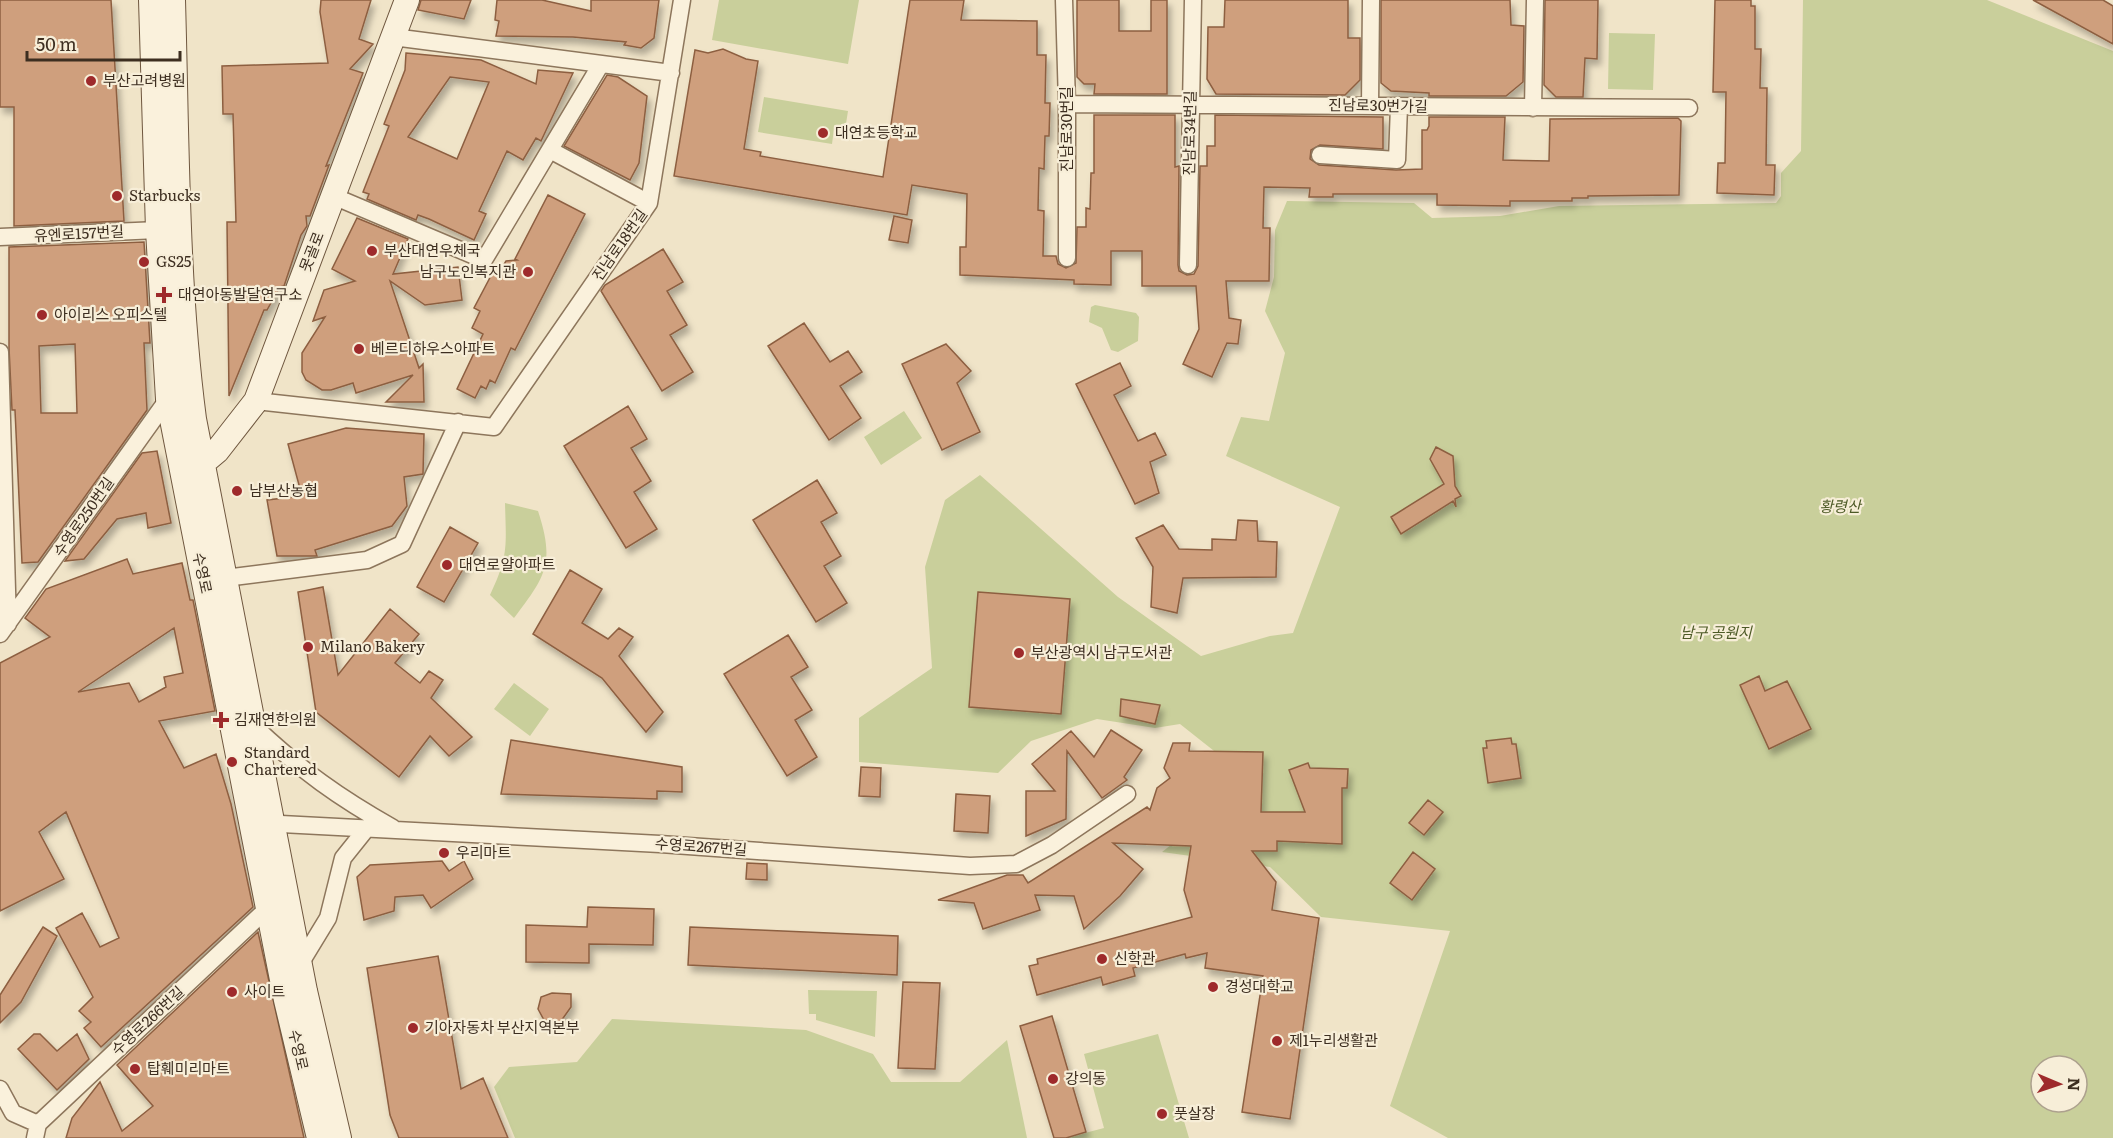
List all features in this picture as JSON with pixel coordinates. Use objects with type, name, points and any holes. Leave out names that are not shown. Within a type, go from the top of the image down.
[{"type":"main road","name":"수영로","points":[[151,0],[158,230],[168,399],[183,479],[264,823],[300,964],[339,1138]]},
{"type":"main road","name":"수영로","points":[[174,0],[188,371],[202,463],[256,728],[268,908],[286,1000],[319,1138]]},
{"type":"main road","name":"못골로","points":[[183,479],[236,430],[256,401],[407,0]]},
{"type":"street","name":"진남로18번길","points":[[458,422],[494,427],[649,203],[682,0]]},
{"type":"street","name":"진남로30번길","points":[[1064,0],[1067,258]]},
{"type":"street","name":"진남로34번길","points":[[1188,266],[1193,0]]},
{"type":"street","points":[[1370,106],[1371,0]]},
{"type":"street","points":[[1533,108],[1535,0]]},
{"type":"street","points":[[393,37],[671,73]]},
{"type":"street","points":[[333,196],[484,260],[601,64]]},
{"type":"street","name":"진남로30번가길","points":[[1067,104],[1689,108]]},
{"type":"street","points":[[1320,155],[1397,160],[1399,106]]},
{"type":"street","points":[[550,150],[649,203]]},
{"type":"street","name":"유엔로157번길","points":[[0,237],[158,230]]},
{"type":"street","points":[[0,352],[3,628]]},
{"type":"street","name":"수영로250번길","points":[[3,628],[168,399]]},
{"type":"street","points":[[225,578],[367,560],[402,544],[458,422],[256,401]]},
{"type":"street","points":[[256,728],[303,772],[346,802],[397,830]]},
{"type":"street","name":"수영로267번길","points":[[264,823],[660,844],[970,866],[1016,864],[1052,845],[1127,794]]},
{"type":"street","points":[[300,964],[328,918],[343,858],[367,828]]},
{"type":"street","name":"수영로266번길","points":[[37,1131],[268,908]]},
{"type":"street","points":[[0,1089],[6,1117],[37,1131]]},
{"type":"green space","points":[[719,0],[859,0],[848,64],[712,40]]},
{"type":"green space","name":"황령산","points":[[1803,0],[1987,0],[2113,51],[2113,1138],[1448,1138],[1390,1106],[1450,931],[1321,917],[1270,867],[1162,852],[1252,781],[1180,724],[1155,728],[1097,719],[1031,741],[998,773],[859,762],[859,718],[932,668],[925,567],[945,500],[980,475],[1118,597],[1201,656],[1270,636],[1293,633],[1340,507],[1226,456],[1241,417],[1269,421],[1285,353],[1265,311],[1274,277],[1275,230],[1287,201],[1414,203],[1432,218],[1500,216],[1559,206],[1776,203],[1781,196],[1781,173],[1801,151]]},
{"type":"green space","points":[[1609,33],[1655,34],[1653,90],[1608,89]]},
{"type":"green space","points":[[764,97],[848,111],[845,130],[834,129],[832,144],[758,132]]},
{"type":"green space","points":[[1095,305],[1136,313],[1139,317],[1138,341],[1118,352],[1111,350],[1102,328],[1089,322],[1091,307]]},
{"type":"green space","points":[[904,411],[922,438],[881,465],[864,437]]},
{"type":"green space","points":[[505,503],[538,511],[546,544],[546,557],[540,579],[514,618],[490,595],[505,550]]},
{"type":"green space","points":[[514,683],[549,709],[530,736],[494,709]]},
{"type":"green space","points":[[808,990],[877,991],[875,1037],[816,1020],[816,1014],[809,1014]]},
{"type":"green space","points":[[612,1019],[806,1030],[873,1054],[891,1082],[960,1082],[1007,1040],[1027,1138],[515,1138],[494,1087],[509,1067],[577,1062]]},
{"type":"green space","points":[[1158,1034],[1189,1138],[1066,1138],[1104,1128],[1084,1054]]},
{"type":"building","points":[[0,0],[111,0],[124,221],[14,226],[14,107],[0,107]]},
{"type":"building","points":[[321,0],[371,0],[359,39],[373,44],[350,69],[363,73],[326,166],[329,165],[310,216],[306,216],[307,226],[301,235],[284,286],[280,287],[267,310],[264,310],[229,396],[227,222],[236,222],[233,114],[223,114],[222,66],[328,63],[320,12]]},
{"type":"building","points":[[421,0],[471,0],[464,19],[418,10]]},
{"type":"building","points":[[497,0],[542,0],[591,11],[591,0],[659,0],[654,38],[641,48],[624,45],[626,42],[573,37],[496,36],[499,21],[495,20]]},
{"type":"building","points":[[910,0],[964,0],[961,20],[1037,21],[1037,55],[1046,55],[1045,103],[1050,103],[1049,136],[1045,136],[1044,169],[1039,168],[1038,210],[1044,211],[1043,256],[1056,256],[1058,264],[1066,268],[1076,263],[1077,227],[1086,227],[1086,208],[1090,209],[1091,173],[1094,173],[1094,115],[1175,115],[1175,167],[1179,166],[1178,265],[1179,271],[1187,275],[1194,274],[1198,266],[1200,166],[1207,166],[1207,146],[1215,146],[1215,115],[1383,117],[1383,149],[1320,145],[1311,150],[1310,159],[1319,165],[1396,170],[1422,169],[1422,130],[1427,130],[1429,117],[1505,117],[1503,160],[1549,161],[1550,119],[1678,118],[1681,121],[1679,195],[1588,196],[1588,198],[1572,198],[1572,201],[1510,201],[1510,206],[1437,205],[1437,194],[1333,194],[1333,197],[1309,197],[1310,188],[1264,187],[1263,228],[1270,228],[1269,281],[1226,281],[1229,318],[1241,320],[1238,344],[1227,343],[1212,377],[1183,364],[1199,329],[1196,286],[1142,286],[1142,251],[1111,251],[1111,285],[1074,284],[1074,280],[960,275],[960,247],[966,247],[967,194],[912,185],[907,215],[674,176],[695,50],[708,53],[723,49],[746,59],[758,61],[744,149],[761,152],[760,156],[883,177]]},
{"type":"building","points":[[1077,0],[1119,0],[1119,31],[1151,31],[1151,0],[1167,0],[1167,94],[1094,94],[1095,84],[1084,84],[1077,77]]},
{"type":"building","points":[[1225,0],[1348,0],[1348,38],[1360,38],[1360,80],[1345,95],[1216,94],[1207,79],[1208,27],[1224,27]]},
{"type":"building","points":[[1381,0],[1510,0],[1511,25],[1524,26],[1523,82],[1506,96],[1429,96],[1429,93],[1391,91],[1381,83]]},
{"type":"building","points":[[1545,0],[1598,0],[1597,59],[1585,58],[1583,97],[1556,97],[1544,85]]},
{"type":"building","points":[[1715,0],[1751,0],[1751,6],[1755,6],[1755,49],[1761,49],[1760,88],[1767,88],[1766,165],[1775,165],[1774,195],[1717,193],[1718,163],[1725,163],[1726,92],[1713,92]]},
{"type":"building","points":[[2033,0],[2103,0],[2113,6],[2113,44]]},
{"type":"building","points":[[406,53],[481,60],[536,84],[538,70],[573,73],[541,141],[536,138],[523,160],[507,151],[479,211],[486,214],[474,240],[429,219],[418,215],[416,220],[367,199],[369,194],[363,192],[389,126],[384,124],[405,70]],"holes":[[[450,77],[489,82],[457,159],[408,137]]]},
{"type":"building","points":[[607,75],[618,77],[647,96],[639,163],[630,180],[564,146]]},
{"type":"building","name":"남구노인복지관","points":[[548,195],[585,214],[515,350],[511,348],[495,383],[490,380],[486,389],[481,386],[475,398],[457,389],[483,334],[472,328],[480,311],[474,308],[494,270],[499,273],[506,261],[517,260],[515,259]]},
{"type":"building","points":[[894,216],[912,220],[908,243],[889,240]]},
{"type":"building","points":[[357,218],[408,239],[393,274],[458,267],[462,300],[425,305],[390,281],[419,368],[423,364],[424,402],[386,402],[413,375],[356,393],[353,383],[331,390],[322,390],[306,380],[302,372],[302,353],[325,317],[313,321],[324,290],[355,281],[332,269]]},
{"type":"building","points":[[144,242],[150,343],[144,343],[147,410],[38,562],[22,563],[15,410],[12,410],[9,348],[9,247]],"holes":[[[75,344],[77,413],[41,413],[39,346]]]},
{"type":"building","points":[[663,249],[683,282],[667,291],[687,325],[670,335],[693,372],[662,391],[601,291],[605,285]]},
{"type":"building","points":[[804,323],[830,362],[848,351],[862,372],[840,386],[861,418],[829,440],[768,346]]},
{"type":"building","points":[[946,344],[971,371],[957,383],[980,432],[942,450],[902,364]]},
{"type":"building","points":[[1120,363],[1131,386],[1114,395],[1138,441],[1155,433],[1166,455],[1150,462],[1159,493],[1135,504],[1076,384]]},
{"type":"building","points":[[628,406],[647,439],[631,448],[651,481],[634,492],[657,529],[626,548],[564,446]]},
{"type":"building","points":[[346,428],[424,434],[423,474],[404,477],[407,506],[392,526],[315,550],[317,556],[277,556],[267,500],[302,496],[288,444]]},
{"type":"building","points":[[1436,447],[1453,456],[1455,486],[1461,496],[1455,499],[1456,507],[1453,501],[1401,534],[1391,517],[1444,484],[1430,459]]},
{"type":"building","points":[[157,451],[171,523],[148,528],[146,513],[117,519],[84,559],[65,561],[142,453]]},
{"type":"building","points":[[817,480],[837,513],[821,522],[841,556],[824,566],[847,603],[816,622],[753,520]]},
{"type":"building","points":[[1238,520],[1257,521],[1258,541],[1277,542],[1276,577],[1183,578],[1177,613],[1151,607],[1153,567],[1136,538],[1163,525],[1179,549],[1212,550],[1212,539],[1236,540]]},
{"type":"building","name":"대연로얄아파트","points":[[450,527],[478,543],[444,602],[417,587]]},
{"type":"building","points":[[127,559],[133,574],[182,563],[190,600],[193,600],[215,711],[159,721],[184,768],[216,754],[231,804],[253,907],[101,1047],[84,1028],[91,1022],[79,1011],[93,997],[56,928],[82,913],[100,947],[119,938],[66,812],[39,832],[64,879],[0,911],[0,663],[50,637],[25,618],[46,589]],"holes":[[[174,628],[183,673],[164,677],[166,687],[139,702],[129,683],[78,692]]]},
{"type":"building","points":[[570,570],[602,589],[582,623],[608,639],[619,628],[633,637],[619,656],[663,712],[646,732],[602,678],[533,634]]},
{"type":"building","points":[[323,587],[338,675],[390,609],[419,634],[395,663],[420,683],[429,671],[443,680],[431,698],[472,737],[449,756],[430,736],[399,777],[316,712],[298,592]]},
{"type":"building","name":"부산광역시 남구도서관","points":[[978,592],[1070,599],[1061,714],[969,707]]},
{"type":"building","points":[[788,635],[808,667],[791,677],[812,710],[795,720],[817,757],[787,776],[724,674]]},
{"type":"building","points":[[1759,676],[1765,691],[1787,681],[1811,729],[1769,749],[1740,685]]},
{"type":"building","points":[[1121,699],[1160,705],[1155,724],[1120,716]]},
{"type":"building","points":[[1111,730],[1142,750],[1124,777],[1127,780],[1102,798],[1067,751],[1066,819],[1026,836],[1026,791],[1055,791],[1032,764],[1071,731],[1094,757]]},
{"type":"building","points":[[1511,738],[1512,744],[1516,744],[1521,778],[1488,783],[1483,748],[1487,748],[1486,741]]},
{"type":"building","points":[[511,740],[682,767],[682,792],[657,791],[657,799],[501,794]]},
{"type":"building","points":[[1173,743],[1190,743],[1189,751],[1263,752],[1261,812],[1305,812],[1289,770],[1308,763],[1310,768],[1348,769],[1347,788],[1342,788],[1342,844],[1277,841],[1277,851],[1252,851],[1276,882],[1272,910],[1319,918],[1290,1119],[1242,1112],[1263,976],[1205,968],[1207,953],[1186,958],[1185,954],[1133,968],[1135,976],[1103,985],[1101,977],[1037,995],[1029,966],[1038,964],[1037,959],[1192,917],[1184,890],[1191,846],[1113,843],[1143,869],[1120,896],[1084,929],[1074,896],[1035,895],[1040,910],[983,929],[974,903],[938,900],[1007,875],[1023,875],[1028,883],[1147,807],[1150,810],[1157,788],[1170,778],[1164,768]]},
{"type":"building","points":[[861,767],[881,768],[880,797],[859,796]]},
{"type":"building","points":[[956,794],[990,796],[988,833],[954,831]]},
{"type":"building","points":[[1428,800],[1443,812],[1424,835],[1409,823]]},
{"type":"building","points":[[1413,852],[1435,869],[1412,900],[1390,883]]},
{"type":"building","points":[[442,861],[449,871],[464,861],[473,879],[431,908],[423,895],[395,897],[394,911],[364,920],[357,877],[370,865]]},
{"type":"building","points":[[747,863],[767,864],[767,880],[746,879]]},
{"type":"building","points":[[588,907],[654,909],[653,945],[589,944],[589,963],[526,962],[526,925],[587,927]]},
{"type":"building","points":[[43,927],[57,936],[21,1002],[0,1023],[0,995]]},
{"type":"building","points":[[690,927],[898,936],[897,975],[688,965]]},
{"type":"building","name":"사이트","points":[[258,932],[304,1138],[66,1138],[72,1118],[100,1082],[122,1131],[153,1106],[117,1065]]},
{"type":"building","name":"기아자동차 부산지역본부","points":[[438,956],[461,1089],[483,1078],[508,1138],[399,1138],[390,1115],[367,968]]},
{"type":"building","points":[[903,982],[940,983],[935,1069],[898,1068]]},
{"type":"building","points":[[552,993],[571,994],[571,1007],[561,1021],[555,1023],[544,1020],[538,1009],[541,997]]},
{"type":"building","name":"강의동","points":[[1052,1016],[1086,1132],[1066,1138],[1054,1138],[1020,1026]]},
{"type":"building","points":[[34,1034],[40,1034],[57,1051],[77,1034],[89,1059],[57,1090],[18,1049]]},
{"type":"place","name":"부산고려병원","points":[[91,81]]},
{"type":"place","name":"대연초등학교","points":[[823,133]]},
{"type":"place","name":"Starbucks","points":[[117,196]]},
{"type":"place","name":"부산대연우체국","points":[[372,251]]},
{"type":"place","name":"GS25","points":[[144,262]]},
{"type":"place","name":"남구노인복지관","points":[[528,272]]},
{"type":"place","name":"대연아동발달연구소","points":[[164,295]]},
{"type":"place","name":"아이리스 오피스텔","points":[[42,315]]},
{"type":"place","name":"베르디하우스아파트","points":[[359,349]]},
{"type":"place","name":"남부산농협","points":[[237,491]]},
{"type":"place","name":"대연로얄아파트","points":[[447,565]]},
{"type":"place","name":"Milano Bakery","points":[[308,647]]},
{"type":"place","name":"부산광역시 남구도서관","points":[[1019,653]]},
{"type":"place","name":"김재연한의원","points":[[221,720]]},
{"type":"place","name":"Standard Chartered","points":[[232,762]]},
{"type":"place","name":"우리마트","points":[[444,853]]},
{"type":"place","name":"신학관","points":[[1102,959]]},
{"type":"place","name":"경성대학교","points":[[1213,987]]},
{"type":"place","name":"사이트","points":[[232,992]]},
{"type":"place","name":"기아자동차 부산지역본부","points":[[413,1028]]},
{"type":"place","name":"제1누리생활관","points":[[1277,1041]]},
{"type":"place","name":"탑훼미리마트","points":[[135,1069]]},
{"type":"place","name":"강의동","points":[[1053,1079]]},
{"type":"place","name":"풋살장","points":[[1162,1114]]},
{"type":"park label","name":"남구 공원지","points":[[1716,633]]}]
